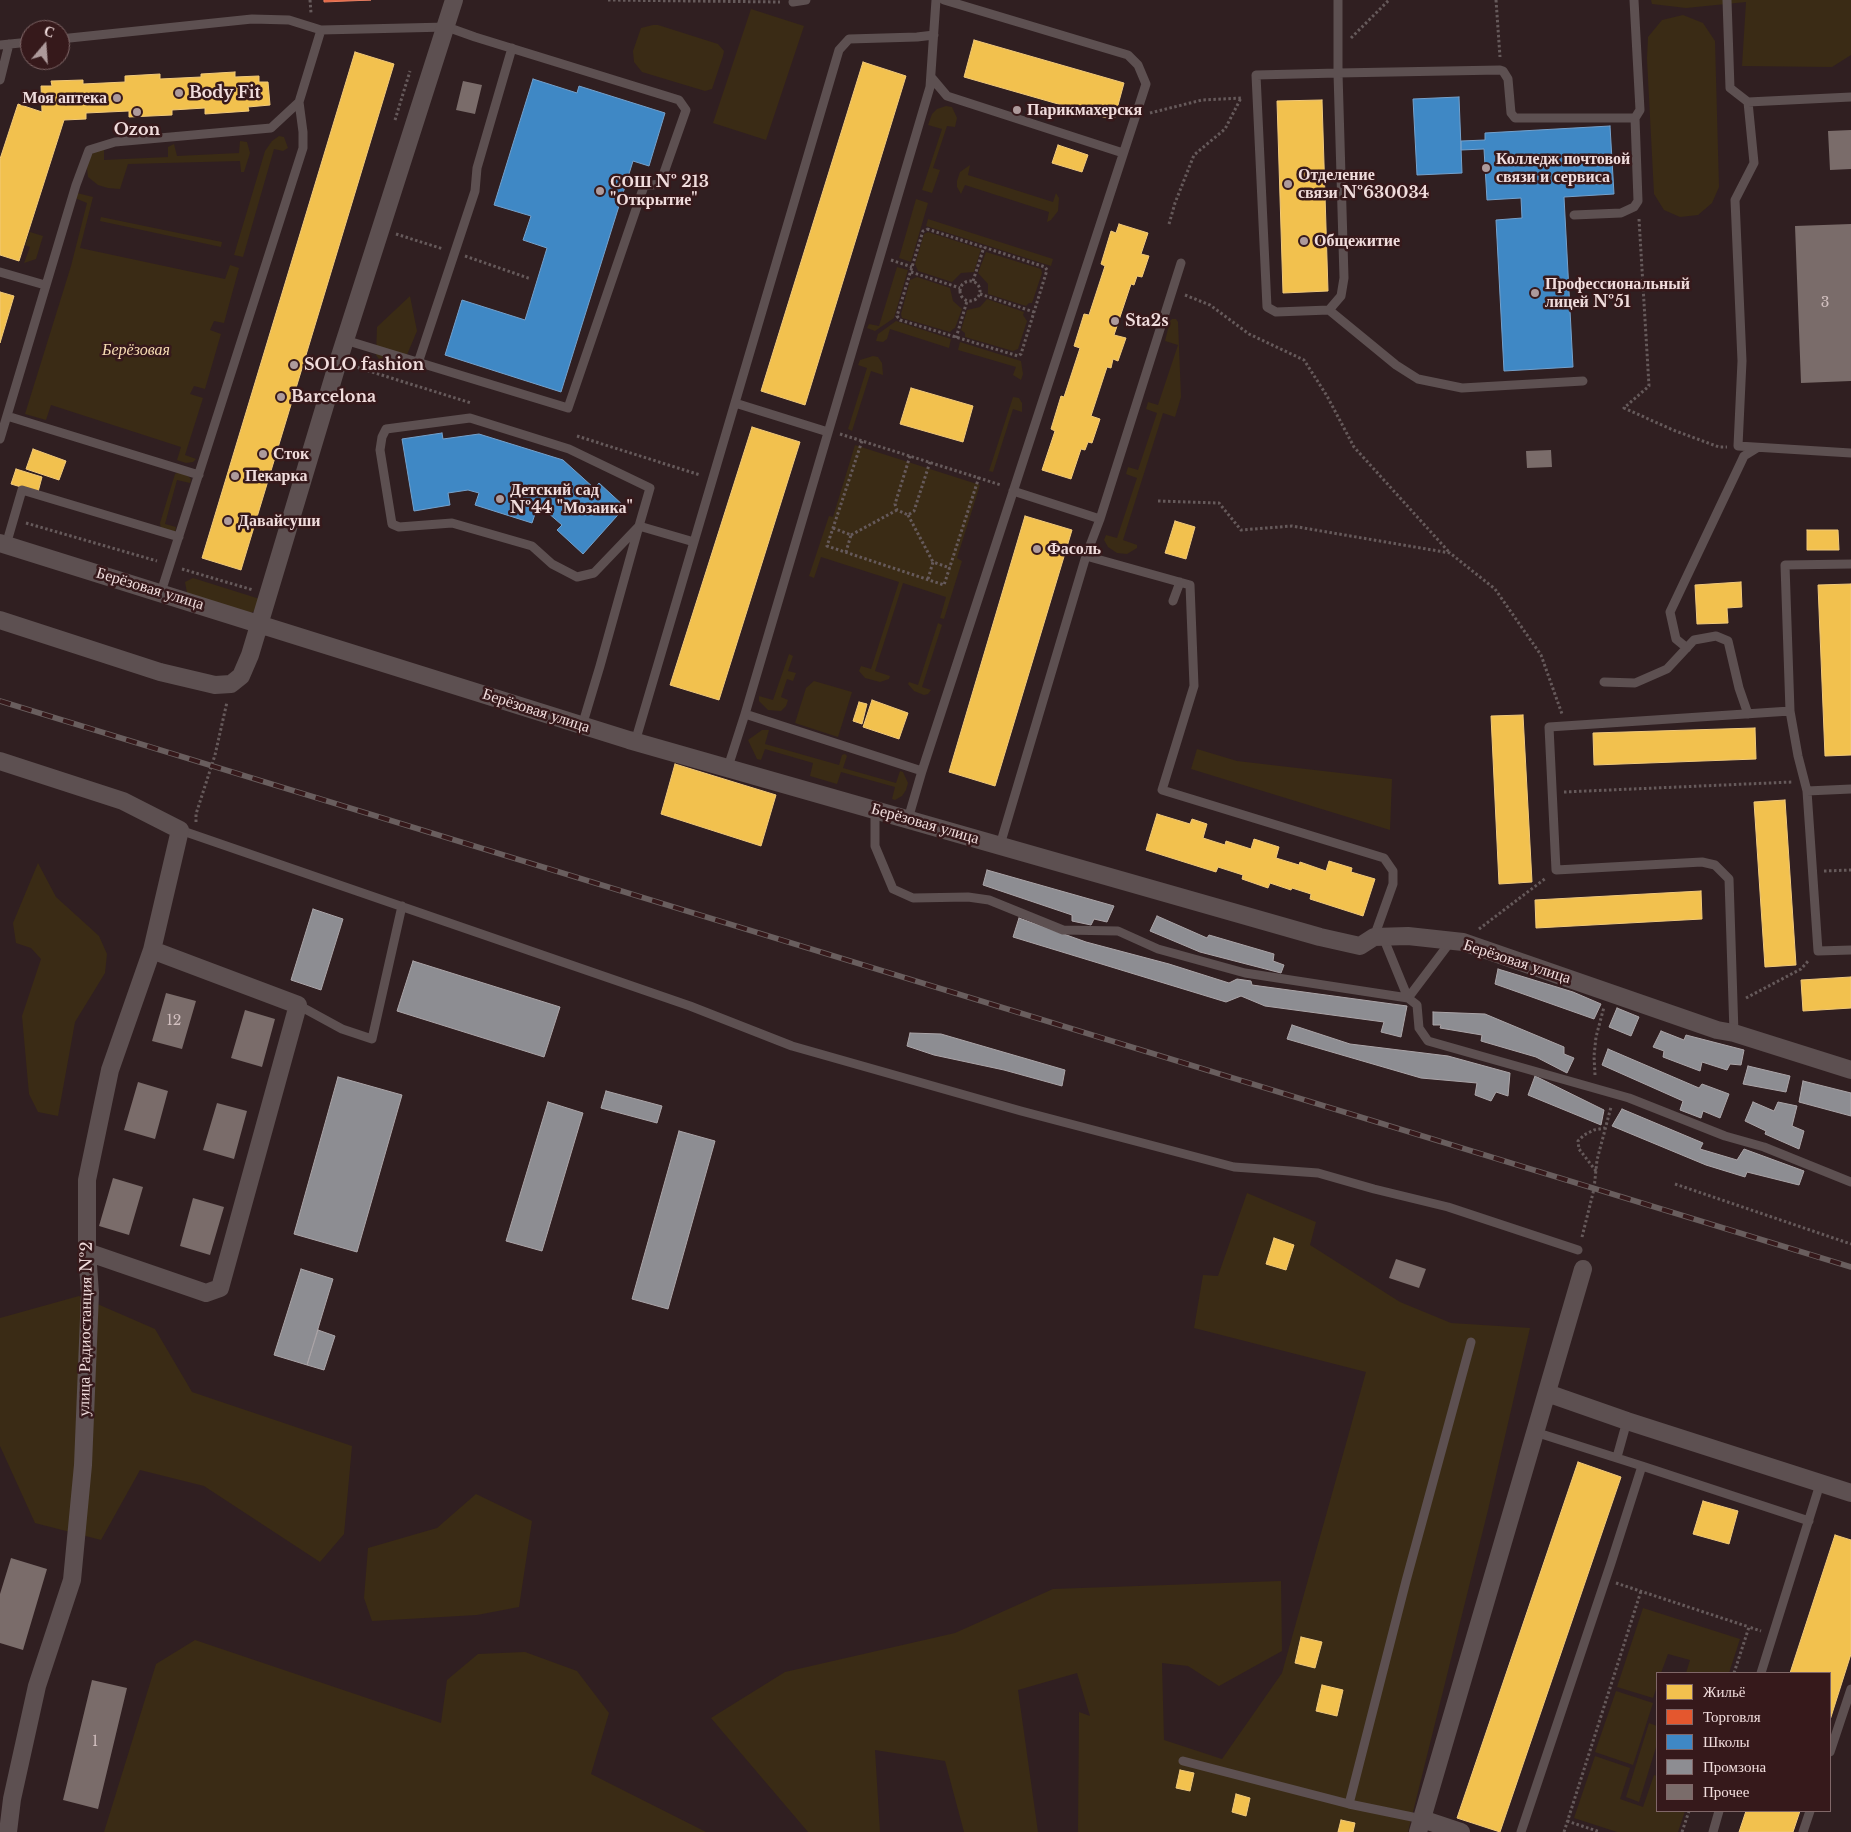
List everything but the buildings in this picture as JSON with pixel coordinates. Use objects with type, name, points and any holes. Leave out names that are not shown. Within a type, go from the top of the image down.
[{"type":"street","points":[[0,620],[160,672],[215,685],[231,684],[241,676],[250,655],[345,340],[454,0]]},
{"type":"street","name":"Берёзовая улица","points":[[3,544],[161,592],[582,726],[1000,846],[1320,937],[1360,946],[1379,937],[1408,936],[1457,942],[1717,1030],[1734,1033],[1851,1070]]},
{"type":"street","points":[[0,761],[123,801],[180,830]]},
{"type":"street","name":"улица Радиостанция №2","points":[[5,1828],[37,1686],[72,1580],[83,1465],[90,1293],[87,1252],[87,1180],[110,1070],[152,950],[180,830]]},
{"type":"street","points":[[87,1252],[206,1293],[220,1288],[298,1005],[152,950]]},
{"type":"street","points":[[1460,1832],[1420,1826],[1583,1269]]},
{"type":"street","points":[[1547,1393],[1627,1421],[1851,1493]]},
{"type":"lane","points":[[793,2],[806,0]]},
{"type":"lane","points":[[728,767],[930,87],[936,0]]},
{"type":"lane","points":[[908,819],[1146,84],[1138,65],[1128,55],[944,0]]},
{"type":"lane","points":[[1329,310],[1341,296],[1344,278],[1338,73],[1338,0]]},
{"type":"lane","points":[[1574,215],[1621,212],[1634,207],[1638,200],[1635,118],[1640,110],[1634,0]]},
{"type":"lane","points":[[1727,0],[1730,88],[1748,102],[1851,97]]},
{"type":"lane","points":[[70,38],[252,19],[290,20],[321,30],[446,27],[679,100],[686,110],[660,184],[644,186],[568,408],[345,340]]},
{"type":"lane","points":[[161,592],[303,148],[304,132],[299,102],[321,30]]},
{"type":"lane","points":[[635,742],[840,50],[849,39],[934,35]]},
{"type":"lane","points":[[0,80],[5,45],[20,43]]},
{"type":"lane","points":[[418,363],[475,191],[477,168],[512,48]]},
{"type":"lane","points":[[1583,381],[1462,388],[1418,379],[1396,365],[1329,310],[1276,312],[1267,307],[1256,75],[1500,70],[1503,71],[1508,79],[1512,113],[1515,118],[1635,118]]},
{"type":"lane","points":[[931,77],[947,96],[1123,153]]},
{"type":"lane","points":[[0,439],[45,285],[76,185],[89,150],[115,142],[271,128],[276,121],[299,102]]},
{"type":"lane","points":[[1748,102],[1754,163],[1735,200],[1742,362],[1738,446],[1851,453]]},
{"type":"lane","points":[[1000,846],[1086,556],[1100,519],[1181,263]]},
{"type":"lane","points":[[0,272],[45,285]]},
{"type":"lane","points":[[735,403],[828,431]]},
{"type":"lane","points":[[7,416],[199,475]]},
{"type":"lane","points":[[582,726],[650,488],[569,449],[470,418],[386,429],[382,437],[380,450],[392,524],[399,527],[452,523],[532,546],[552,564],[577,577],[594,574],[639,526]]},
{"type":"lane","points":[[1687,648],[1676,639],[1670,612],[1744,456],[1758,447]]},
{"type":"lane","points":[[3,544],[14,519],[22,490],[179,537]]},
{"type":"lane","points":[[1013,490],[1100,519]]},
{"type":"lane","points":[[639,526],[694,542]]},
{"type":"lane","points":[[1086,556],[1190,585],[1194,686],[1162,790],[1384,858],[1393,871],[1393,884],[1379,937],[1408,998],[1417,1005],[1419,1028],[1428,1040],[1629,1098],[1725,1136],[1764,1147],[1851,1182]]},
{"type":"lane","points":[[1851,564],[1785,565],[1790,711],[1798,756],[1807,791],[1818,951],[1851,950]]},
{"type":"lane","points":[[1173,600],[1180,582]]},
{"type":"lane","points":[[1604,682],[1635,683],[1667,669],[1694,640],[1716,636],[1728,642],[1739,688],[1748,714]]},
{"type":"lane","points":[[1734,1033],[1729,879],[1715,865],[1702,862],[1556,870],[1549,727],[1790,711]]},
{"type":"lane","points":[[745,714],[922,771]]},
{"type":"lane","points":[[1807,791],[1851,789]]},
{"type":"lane","points":[[876,810],[875,846],[893,889],[913,898],[968,896],[989,900],[1063,930],[1118,931],[1158,949],[1245,974],[1408,998]]},
{"type":"lane","points":[[180,830],[690,1006],[792,1046],[1022,1111],[1234,1167],[1318,1173],[1448,1207],[1578,1250]]},
{"type":"lane","points":[[298,1005],[342,1029],[372,1039],[402,906]]},
{"type":"lane","points":[[1408,998],[1457,942]]},
{"type":"lane","points":[[1349,1804],[1408,1572],[1471,1342]]},
{"type":"lane","points":[[1616,1458],[1627,1421]]},
{"type":"lane","points":[[1535,1432],[1809,1521]]},
{"type":"lane","points":[[1521,1832],[1606,1580],[1642,1466]]},
{"type":"lane","points":[[1761,1672],[1820,1484]]},
{"type":"lane","points":[[1831,1749],[1851,1689]]},
{"type":"lane","points":[[1183,1761],[1349,1804],[1420,1826]]},
{"type":"lane","points":[[1713,1832],[1719,1812]]},
{"type":"lane","points":[[1803,1832],[1810,1812]]},
{"type":"path","points":[[608,0],[793,2]]},
{"type":"path","points":[[1338,51],[1389,0]]},
{"type":"path","points":[[1496,0],[1500,70]]},
{"type":"path","points":[[1135,117],[1202,100],[1240,98],[1256,94]]},
{"type":"path","points":[[1169,224],[1175,203],[1194,155],[1225,128],[1240,98]]},
{"type":"path","points":[[1638,200],[1649,386],[1624,408],[1673,430],[1719,447],[1738,446]]},
{"type":"path","points":[[927,229],[1045,267],[1047,270],[1021,354],[1018,356],[900,320],[897,316],[912,267],[923,231],[927,229]]},
{"type":"path","points":[[973,281],[984,247]]},
{"type":"path","points":[[886,259],[912,267]]},
{"type":"path","points":[[910,272],[960,288]]},
{"type":"path","points":[[973,281],[978,285],[980,294],[975,300],[967,301],[960,295],[960,288],[964,282],[973,281]]},
{"type":"path","points":[[980,294],[1034,312]]},
{"type":"path","points":[[1182,294],[1210,305],[1249,334],[1304,360],[1327,396],[1354,447],[1450,553],[1495,589],[1541,655],[1567,726]]},
{"type":"path","points":[[956,338],[967,301]]},
{"type":"path","points":[[828,431],[979,477],[1013,490]]},
{"type":"path","points":[[862,441],[827,546],[944,585],[979,477]]},
{"type":"path","points":[[910,456],[896,504],[898,510],[908,514],[933,562],[950,568]]},
{"type":"path","points":[[908,514],[914,511],[930,462]]},
{"type":"path","points":[[1158,501],[1219,503],[1241,530],[1292,526],[1450,553]]},
{"type":"path","points":[[846,552],[851,535],[898,510]]},
{"type":"path","points":[[14,519],[252,590],[268,592]]},
{"type":"path","points":[[833,528],[851,535]]},
{"type":"path","points":[[928,579],[933,562]]},
{"type":"path","points":[[196,814],[215,755],[227,698]]},
{"type":"path","points":[[1552,793],[1805,781]]},
{"type":"path","points":[[1457,942],[1556,870]]},
{"type":"path","points":[[1813,872],[1851,870]]},
{"type":"path","points":[[1733,1005],[1801,969],[1818,951]]},
{"type":"path","points":[[1578,1250],[1594,1189],[1597,1160],[1611,1106],[1606,1092],[1594,1074],[1596,1037],[1608,992]]},
{"type":"path","points":[[1596,1171],[1579,1149],[1578,1142],[1584,1135],[1594,1130],[1606,1128]]},
{"type":"path","points":[[1674,1184],[1851,1244]]},
{"type":"path","points":[[1606,1580],[1772,1634]]},
{"type":"path","points":[[1564,1832],[1641,1591]]},
{"type":"path","points":[[1734,1672],[1749,1627]]},
{"type":"path","points":[[1682,1832],[1689,1812]]},
{"type":"path","points":[[1567,1821],[1600,1832]]},
{"type":"green space","points":[[1651,0],[1851,0],[1851,55],[1832,67],[1742,66],[1746,2],[1686,8],[1652,4]]},
{"type":"green space","points":[[751,9],[804,26],[766,140],[713,123]]},
{"type":"green space","points":[[1683,15],[1703,23],[1715,41],[1719,187],[1712,203],[1698,215],[1680,217],[1664,210],[1654,194],[1647,59],[1648,37],[1662,20]]},
{"type":"green space","points":[[653,25],[718,44],[724,51],[712,89],[705,91],[642,72],[634,62],[633,51],[641,28]]},
{"type":"green space","points":[[946,106],[952,107],[957,118],[955,127],[947,126],[933,168],[940,170],[932,193],[922,190],[942,129],[928,125],[932,114],[937,109]]},
{"type":"green space","points":[[279,136],[284,137],[288,148],[283,151],[274,149],[243,257],[234,255],[265,151],[272,141]]},
{"type":"green space","points":[[240,141],[247,142],[250,153],[244,172],[241,172],[240,161],[128,164],[120,189],[98,185],[88,177],[89,158],[94,152],[104,148],[104,160],[168,157],[168,147],[174,144],[177,156],[239,153]]},
{"type":"green space","points":[[970,165],[968,175],[1053,202],[1056,193],[1059,198],[1058,211],[1047,222],[1049,212],[965,185],[961,194],[957,187],[957,181],[960,172]]},
{"type":"green space","name":"Берёзовая","points":[[77,193],[93,197],[80,248],[225,279],[230,265],[239,268],[224,323],[214,321],[210,330],[221,334],[205,389],[194,386],[190,394],[203,398],[185,455],[196,459],[193,462],[186,463],[177,460],[181,447],[51,405],[46,420],[25,414],[71,266],[87,203],[75,198]]},
{"type":"green space","points":[[916,199],[928,203],[911,262],[899,258]]},
{"type":"green space","points":[[101,217],[222,242],[221,247],[100,221]]},
{"type":"green space","points":[[928,219],[1053,259],[1051,266],[926,226]]},
{"type":"green space","points":[[30,232],[43,236],[36,259],[24,263],[30,247],[25,245]]},
{"type":"green space","points":[[928,232],[981,249],[974,272],[961,273],[952,282],[918,271],[915,264],[924,234]]},
{"type":"green space","points":[[986,252],[1041,269],[1042,273],[1032,303],[1026,306],[988,294],[988,284],[978,273]]},
{"type":"green space","points":[[897,267],[908,270],[894,318],[875,331],[867,328],[869,324],[879,326]]},
{"type":"green space","points":[[917,277],[950,288],[953,301],[962,309],[955,328],[950,332],[902,318],[901,314],[910,280]]},
{"type":"green space","points":[[410,296],[417,331],[401,369],[386,369],[376,355],[377,327]]},
{"type":"green space","points":[[987,299],[1024,312],[1023,315],[1027,321],[1018,349],[1013,351],[965,337],[965,333],[961,330],[967,310],[980,307]]},
{"type":"green space","points":[[1172,319],[1176,319],[1178,322],[1181,397],[1175,417],[1163,413],[1123,540],[1137,545],[1137,548],[1127,554],[1117,553],[1108,547],[1104,540],[1106,535],[1117,538],[1137,478],[1126,474],[1128,467],[1138,470],[1157,413],[1146,409],[1148,402],[1158,405],[1178,345],[1165,341]]},
{"type":"green space","points":[[896,321],[951,339],[949,348],[890,329],[887,339],[883,342],[876,341],[878,334]]},
{"type":"green space","points":[[960,342],[1021,361],[1023,374],[1021,380],[1013,375],[1016,367],[958,350]]},
{"type":"green space","points":[[873,356],[878,357],[882,363],[883,375],[871,371],[852,431],[848,429],[867,368],[858,365],[860,360]]},
{"type":"green space","points":[[1013,397],[1019,398],[1022,403],[1022,412],[1013,409],[993,472],[989,471]]},
{"type":"green space","points":[[855,445],[980,485],[957,558],[962,561],[944,619],[940,618],[946,597],[903,583],[875,671],[890,676],[889,679],[880,682],[865,678],[859,671],[861,666],[871,669],[899,582],[821,557],[814,578],[809,576],[829,516],[833,517]]},
{"type":"green space","points":[[179,472],[191,479],[190,483],[177,480],[165,524],[176,527],[175,533],[161,529],[160,523],[175,474]]},
{"type":"green space","points":[[193,578],[263,600],[257,609],[247,616],[187,593],[185,582]]},
{"type":"green space","points":[[938,623],[942,625],[922,687],[931,690],[928,694],[924,695],[914,691],[908,684],[909,682],[918,685]]},
{"type":"green space","points":[[789,654],[793,656],[788,671],[796,673],[793,681],[787,679],[781,697],[788,700],[786,706],[781,711],[768,710],[759,701],[759,696],[773,700]]},
{"type":"green space","points":[[814,681],[852,692],[838,737],[795,723],[806,688]]},
{"type":"green space","points":[[762,730],[769,730],[765,744],[839,765],[842,755],[845,754],[847,756],[843,768],[896,783],[900,771],[903,772],[908,783],[906,790],[902,796],[895,800],[892,799],[895,787],[841,772],[837,784],[810,776],[813,763],[765,749],[761,760],[757,759],[748,740]]},
{"type":"green space","points":[[1197,749],[1237,761],[1392,779],[1390,830],[1191,769]]},
{"type":"green space","points":[[38,863],[56,897],[99,936],[107,954],[105,973],[75,1022],[58,1116],[38,1112],[29,1094],[22,1016],[41,959],[31,948],[16,943],[13,923]]},
{"type":"green space","points":[[1247,1193],[1316,1222],[1310,1245],[1400,1302],[1451,1323],[1530,1328],[1488,1510],[1408,1832],[1078,1832],[1079,1712],[1090,1716],[1077,1673],[1018,1690],[1038,1832],[964,1832],[945,1761],[875,1750],[880,1832],[808,1832],[711,1718],[785,1672],[955,1633],[1053,1589],[1281,1581],[1282,1651],[1219,1686],[1188,1666],[1162,1663],[1164,1740],[1222,1759],[1282,1673],[1366,1372],[1194,1328],[1203,1275],[1218,1276]]},
{"type":"green space","points":[[79,1296],[155,1329],[192,1392],[352,1446],[344,1534],[320,1562],[204,1486],[140,1470],[101,1540],[35,1523],[0,1446],[0,1318]]},
{"type":"green space","points":[[476,1494],[532,1521],[519,1607],[477,1615],[372,1621],[364,1598],[368,1548],[437,1528]]},
{"type":"green space","points":[[1643,1608],[1740,1639],[1729,1672],[1686,1672],[1690,1660],[1668,1654],[1661,1672],[1656,1672],[1656,1689],[1653,1698],[1617,1687]]},
{"type":"green space","points":[[195,1640],[441,1723],[447,1680],[478,1654],[525,1652],[577,1671],[609,1713],[591,1774],[706,1832],[104,1832],[156,1664]]},
{"type":"green space","points":[[1616,1691],[1653,1703],[1633,1765],[1595,1752]]},
{"type":"green space","points":[[1649,1723],[1656,1726],[1656,1747],[1639,1802],[1626,1797]]},
{"type":"green space","points":[[1595,1756],[1630,1768],[1620,1799],[1643,1807],[1654,1775],[1656,1776],[1656,1812],[1685,1812],[1678,1832],[1617,1832],[1574,1818]]},
{"type":"railway","points":[[0,701],[1851,1267]]},
{"type":"place","name":"Body Fit","points":[[179,93]]},
{"type":"place","name":"Моя аптека","points":[[117,98]]},
{"type":"place","name":"Парикмахерскя","points":[[1017,110]]},
{"type":"place","name":"Ozon","points":[[137,112]]},
{"type":"place","name":"Колледж почтовой связи и сервиса","points":[[1486,168]]},
{"type":"place","name":"Отделение связи №630034","points":[[1288,184]]},
{"type":"place","name":"СОШ № 213 \"Открытие\"","points":[[600,191]]},
{"type":"place","name":"Общежитие","points":[[1304,241]]},
{"type":"place","name":"Профессиональный лицей №51","points":[[1535,293]]},
{"type":"place","name":"Sta2s","points":[[1115,321]]},
{"type":"place","name":"SOLO fashion","points":[[294,365]]},
{"type":"place","name":"Barcelona","points":[[281,397]]},
{"type":"place","name":"Сток","points":[[263,454]]},
{"type":"place","name":"Пекарка","points":[[235,476]]},
{"type":"place","name":"Детский сад №44 \"Мозаика\"","points":[[500,499]]},
{"type":"place","name":"Давайсуши","points":[[228,521]]},
{"type":"place","name":"Фасоль","points":[[1037,549]]}]
